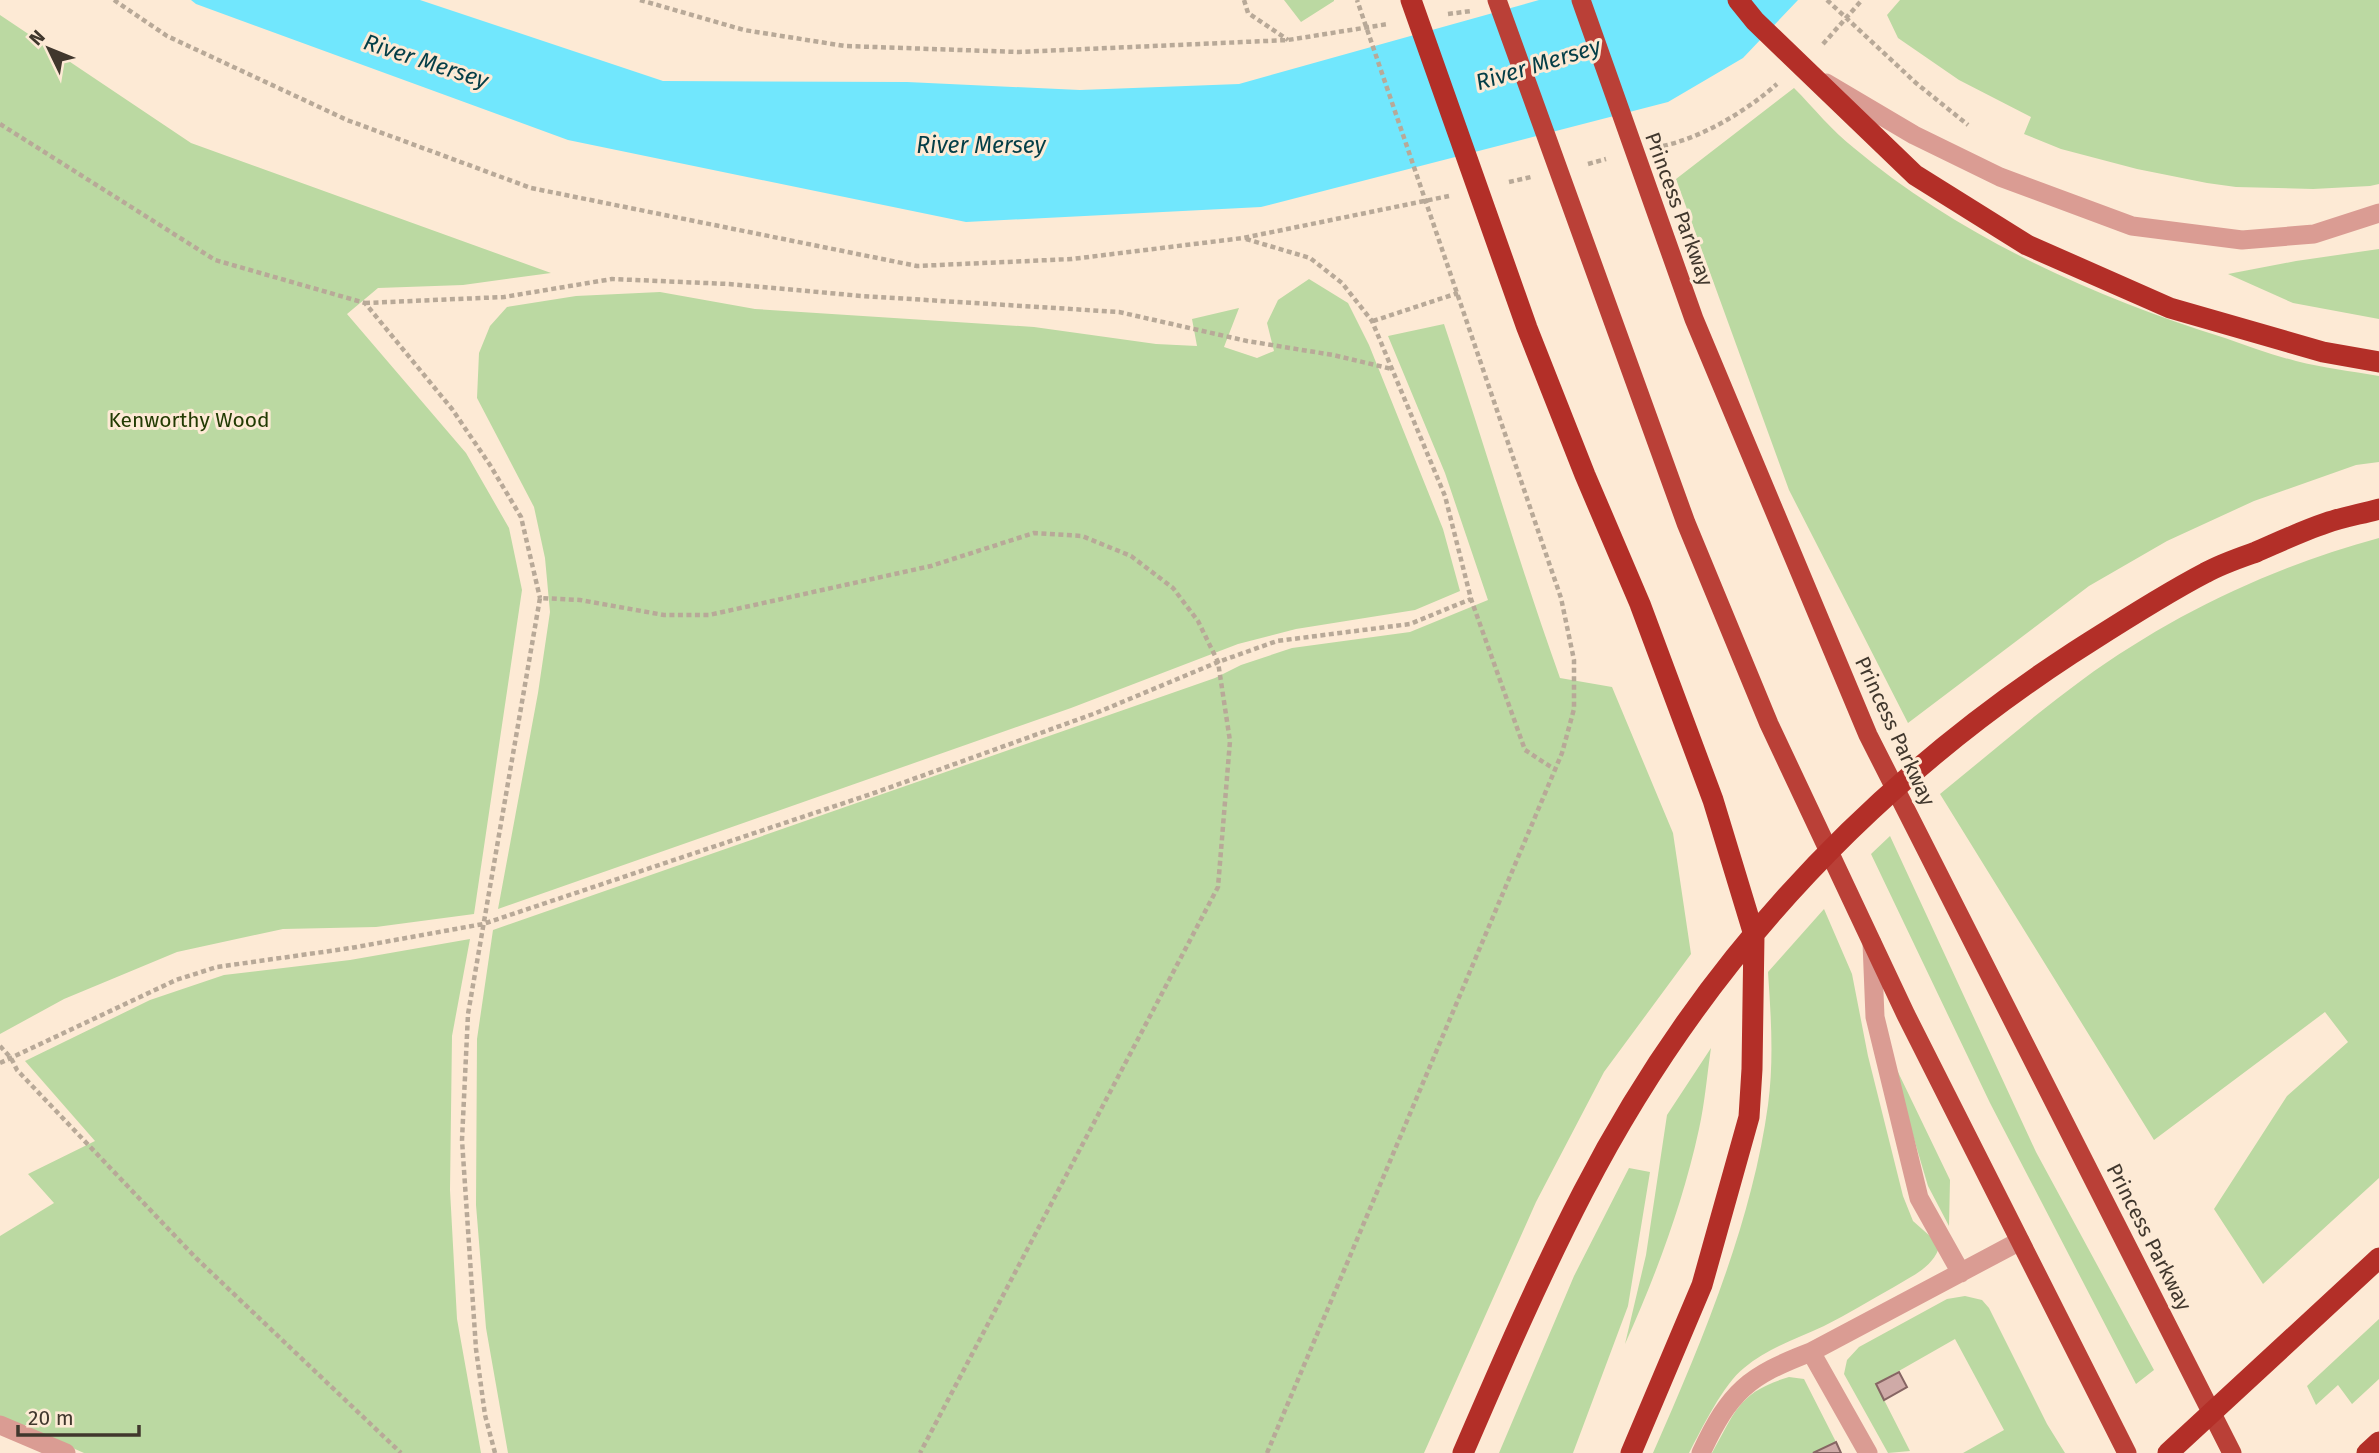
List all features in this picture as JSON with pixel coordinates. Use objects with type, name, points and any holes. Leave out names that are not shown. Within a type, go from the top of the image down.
[{"type":"highway","points":[[1411,0],[1527,328],[1640,604],[1713,800],[1754,935],[1749,1117],[1702,1285],[1631,1453]]},
{"type":"highway","points":[[1497,0],[1686,523],[1758,699],[1871,943],[2127,1453]]},
{"type":"highway","name":"Princess Parkway","points":[[1581,0],[1694,319],[1868,735],[2232,1453]]},
{"type":"highway","points":[[1738,0],[1755,21],[1915,175],[2027,245],[2170,308],[2323,352],[2379,362]]},
{"type":"highway","points":[[1463,1453],[1527,1307],[1584,1189],[1671,1043],[1759,925],[1797,883],[1877,803],[1952,741],[2126,618],[2208,571],[2326,523],[2379,509]]},
{"type":"highway","points":[[2168,1453],[2379,1258]]},
{"type":"highway","points":[[2367,1453],[2379,1443]]},
{"type":"lane","points":[[1813,75],[1914,135],[2000,177],[2132,226],[2242,240],[2314,234],[2379,213]]},
{"type":"lane","points":[[1871,943],[1875,1017],[1919,1198],[1961,1273]]},
{"type":"lane","points":[[1702,1453],[1715,1423],[1737,1392],[1753,1378],[1811,1352],[2020,1241]]},
{"type":"lane","points":[[1811,1352],[1868,1453]]},
{"type":"lane","points":[[0,1425],[66,1453]]},
{"type":"path","points":[[114,0],[167,36],[347,120],[531,188],[917,266],[1072,259],[1243,238],[1310,258],[1342,282],[1372,321],[1445,496],[1471,599],[1525,750],[1554,769]]},
{"type":"path","points":[[640,0],[744,30],[845,46],[1018,51],[1288,40],[1248,13],[1244,0]]},
{"type":"path","points":[[1267,1453],[1554,769],[1574,709],[1574,660],[1561,598],[1357,0]]},
{"type":"path","points":[[1827,0],[1916,83],[1969,126]]},
{"type":"path","points":[[0,124],[215,260],[365,303],[504,297],[612,279],[730,284],[862,296],[1119,312],[1247,341],[1334,355],[1392,369]]},
{"type":"path","points":[[1372,321],[1458,293]]},
{"type":"path","points":[[365,303],[452,410],[490,465],[521,517],[540,598],[468,1014],[461,1140],[476,1349],[485,1415],[495,1453]]},
{"type":"path","points":[[540,598],[580,600],[664,615],[709,615],[932,566],[1034,533],[1082,536],[1132,556],[1172,588],[1198,621],[1218,662],[1230,741],[1218,887],[920,1453]]},
{"type":"path","points":[[0,1063],[176,980],[217,967],[351,948],[483,924],[877,792],[1096,713],[1218,662],[1277,641],[1410,624],[1471,599]]},
{"type":"path","points":[[0,1046],[26,1079],[196,1258],[401,1453]]},
{"type":"green space","points":[[1284,0],[1334,0],[1334,1],[1301,22]]},
{"type":"green space","points":[[1900,0],[2379,0],[2379,184],[2313,189],[2236,187],[2137,169],[2061,149],[2024,134],[2031,117],[1959,80],[1898,38],[1887,15]]},
{"type":"green space","name":"Kenworthy Wood","points":[[0,15],[191,143],[551,273],[463,285],[378,288],[347,314],[466,453],[509,528],[522,590],[474,914],[376,927],[283,929],[177,952],[64,999],[0,1034]]},
{"type":"green space","points":[[1794,88],[1846,141],[1895,180],[1983,236],[2030,261],[2127,304],[2269,353],[2316,366],[2379,376],[2379,462],[2356,465],[2254,501],[2167,541],[2089,586],[1908,723],[1789,490],[1676,179]]},
{"type":"green space","points":[[2379,249],[2379,319],[2293,303],[2228,274],[2296,261]]},
{"type":"green space","points":[[1309,279],[1348,303],[1369,345],[1443,529],[1460,591],[1415,610],[1296,629],[1238,644],[1071,708],[498,909],[538,693],[550,612],[545,558],[534,507],[477,398],[479,353],[490,326],[507,307],[576,296],[660,292],[755,309],[1034,327],[1156,344],[1197,346],[1192,319],[1239,308],[1224,347],[1257,358],[1274,351],[1267,323],[1278,300]]},
{"type":"green space","points":[[1444,324],[1560,678],[1612,687],[1673,833],[1691,954],[1604,1072],[1536,1202],[1424,1453],[508,1453],[486,1328],[476,1205],[477,1039],[493,930],[1215,678],[1241,665],[1292,648],[1410,632],[1488,600],[1445,473],[1388,336]]},
{"type":"green space","points":[[2379,538],[2379,1178],[2263,1284],[2214,1209],[2287,1096],[2348,1042],[2325,1012],[2154,1140],[1940,794],[2082,680],[2151,634],[2261,579],[2300,563]]},
{"type":"green space","points":[[1890,836],[2036,1152],[2154,1370],[2136,1384],[1990,1103],[1871,854]]},
{"type":"green space","points":[[1824,909],[1852,974],[1868,1056],[1903,1196],[1913,1221],[1940,1245],[1933,1260],[1915,1275],[1833,1321],[1772,1349],[1744,1368],[1721,1395],[1689,1453],[1653,1453],[1706,1326],[1750,1194],[1770,1088],[1768,972]]},
{"type":"green space","points":[[470,939],[452,1036],[450,1190],[457,1319],[481,1453],[84,1453],[0,1416],[0,1236],[54,1203],[28,1174],[95,1141],[25,1061],[150,1000],[224,975],[350,960]]},
{"type":"green space","points":[[1711,1048],[1701,1119],[1685,1184],[1658,1265],[1625,1344],[1646,1255],[1667,1115]]},
{"type":"green space","points":[[1897,1070],[1950,1180],[1949,1226],[1928,1186]]},
{"type":"green space","points":[[1629,1168],[1650,1172],[1628,1306],[1573,1453],[1499,1453],[1574,1276]]},
{"type":"green space","points":[[1965,1296],[1982,1300],[1989,1308],[2047,1424],[2065,1453],[1963,1453],[2004,1430],[1955,1339],[1876,1384],[1910,1451],[1888,1453],[1844,1374],[1847,1360],[1859,1347],[1947,1299]]},
{"type":"green space","points":[[2379,1319],[2379,1379],[2352,1404],[2338,1385],[2316,1405],[2307,1386]]},
{"type":"green space","points":[[1789,1377],[1804,1379],[1836,1442],[1813,1453],[1712,1453],[1734,1414],[1749,1396]]},
{"type":"water","name":"River Mersey","points":[[191,0],[420,0],[663,81],[907,82],[1080,90],[1239,84],[1539,0],[1798,0],[1743,58],[1668,102],[1261,207],[966,222],[568,140]]},
{"type":"building","points":[[1899,1372],[1907,1387],[1884,1400],[1876,1384]]},
{"type":"building","points":[[1836,1442],[1841,1453],[1813,1453]]}]
